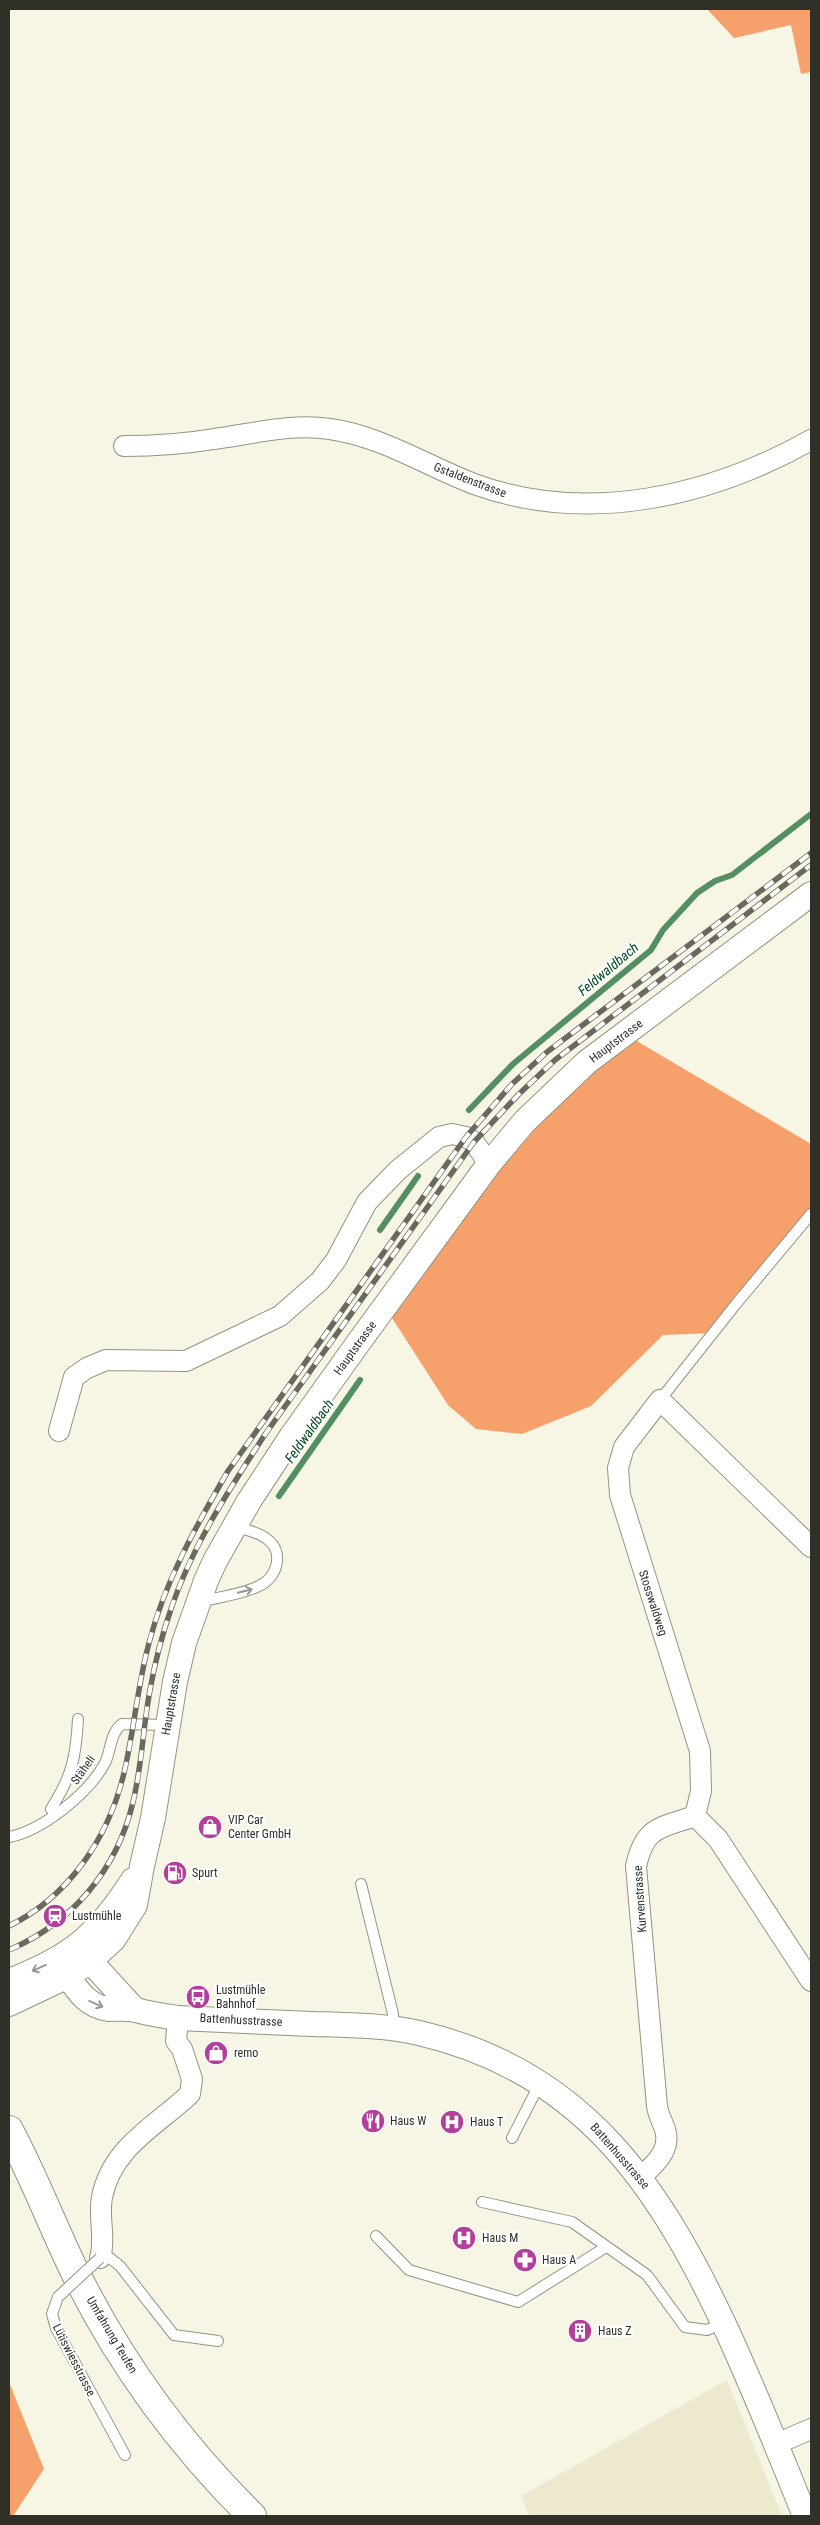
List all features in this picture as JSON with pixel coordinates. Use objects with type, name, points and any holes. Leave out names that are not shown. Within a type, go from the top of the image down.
[{"type":"main road","name":"Umfahrung Teufen","points":[[9,2130],[74,2269],[121,2352],[181,2439],[252,2516]]},
{"type":"street","name":"Gstaldenstrasse","points":[[124,446],[169,446],[266,429],[331,429],[372,440],[495,491],[553,504],[601,505],[658,498],[719,480],[764,464],[811,440]]},
{"type":"street","name":"Hauptstrasse","points":[[9,1981],[79,1957],[113,1940],[135,1905],[153,1818],[167,1725],[184,1643],[215,1561],[291,1437],[489,1164],[525,1121],[587,1062],[811,894]]},
{"type":"street","points":[[59,1431],[74,1377],[87,1368],[106,1360],[186,1361],[280,1316],[320,1282],[336,1260],[367,1202],[398,1170],[439,1137],[452,1134],[466,1137],[474,1142],[489,1164]]},
{"type":"street","points":[[660,1400],[811,1547]]},
{"type":"street","name":"Stosswaldweg","points":[[660,1400],[624,1447],[618,1468],[620,1495],[700,1751],[701,1791],[695,1816]]},
{"type":"street","points":[[695,1816],[718,1839],[811,1981]]},
{"type":"street","name":"Kurvenstrasse","points":[[641,2177],[661,2159],[667,2144],[664,2125],[658,2116],[656,2106],[636,1866],[640,1847],[651,1832],[695,1816]]},
{"type":"street","points":[[9,2004],[68,1976],[79,1957],[135,2010]]},
{"type":"street","name":"Battenhusstrasse","points":[[68,1976],[78,1992],[95,2005],[106,2009],[135,2010],[151,2015],[178,2018],[393,2028],[417,2032],[472,2048],[525,2073],[572,2105],[600,2129],[641,2177],[683,2242],[723,2323],[805,2516]]},
{"type":"street","points":[[101,2255],[102,2198],[111,2172],[131,2142],[190,2094],[192,2079],[182,2049],[176,2041],[178,2018]]},
{"type":"street","points":[[776,2444],[810,2434]]},
{"type":"lane","name":"Stosswaldweg","points":[[660,1400],[736,1304],[811,1214]]},
{"type":"lane","points":[[198,1603],[260,1586],[274,1572],[277,1559],[270,1542],[265,1537],[235,1526]]},
{"type":"lane","points":[[55,1814],[51,1809],[64,1789],[76,1756],[78,1719]]},
{"type":"lane","name":"Stäheli","points":[[9,1837],[55,1814],[80,1797],[96,1778],[106,1761],[118,1728],[126,1723],[167,1725]]},
{"type":"lane","points":[[361,1884],[393,2014],[393,2028]]},
{"type":"lane","points":[[512,2138],[540,2083]]},
{"type":"lane","points":[[482,2202],[572,2222],[647,2275],[686,2327],[707,2330],[723,2323]]},
{"type":"lane","points":[[376,2236],[409,2270],[518,2302],[606,2246]]},
{"type":"lane","points":[[101,2255],[120,2266],[174,2334],[218,2341]]},
{"type":"lane","name":"Lütiswiesstrasse","points":[[101,2255],[58,2296],[52,2314],[56,2328],[125,2455]]},
{"type":"shaded area","points":[[707,9],[811,9],[811,72],[801,74],[791,25],[734,38]]},
{"type":"shaded area","points":[[625,1034],[811,1144],[811,1214],[713,1333],[663,1335],[591,1406],[522,1434],[476,1429],[448,1405],[385,1307],[458,1207]]},
{"type":"shaded area","points":[[727,2380],[782,2516],[529,2516],[521,2496]]},
{"type":"shaded area","points":[[9,2382],[44,2469],[13,2516],[9,2516]]},
{"type":"waterway","name":"Feldwaldbach","points":[[469,1110],[513,1064],[651,950],[663,930],[697,893],[715,881],[732,875],[811,814]]},
{"type":"waterway","name":"Feldwaldbach","points":[[380,1230],[418,1176]]},
{"type":"waterway","name":"Feldwaldbach","points":[[279,1496],[360,1380]]},
{"type":"railway","points":[[9,1926],[30,1914],[67,1883],[82,1864],[107,1823],[123,1777],[138,1693],[156,1620],[173,1576],[204,1512],[228,1471],[466,1137],[512,1084],[547,1052],[811,853]]},
{"type":"railway","points":[[9,1950],[32,1939],[72,1909],[89,1891],[116,1850],[126,1827],[133,1802],[156,1659],[171,1609],[201,1540],[266,1433],[474,1142],[519,1094],[555,1060],[811,865]]},
{"type":"place","name":"VIP Car Center GmbH","points":[[210,1827]]},
{"type":"place","name":"Spurt","points":[[175,1873]]},
{"type":"place","name":"Lustmühle","points":[[55,1916]]},
{"type":"place","name":"Lustmühle Bahnhof","points":[[198,1997]]},
{"type":"place","name":"remo","points":[[216,2053]]},
{"type":"place","name":"Haus W","points":[[373,2121]]},
{"type":"place","name":"Haus T","points":[[452,2122]]},
{"type":"place","name":"Haus M","points":[[464,2238]]},
{"type":"place","name":"Haus A","points":[[525,2260]]},
{"type":"place","name":"Haus Z","points":[[580,2331]]}]
